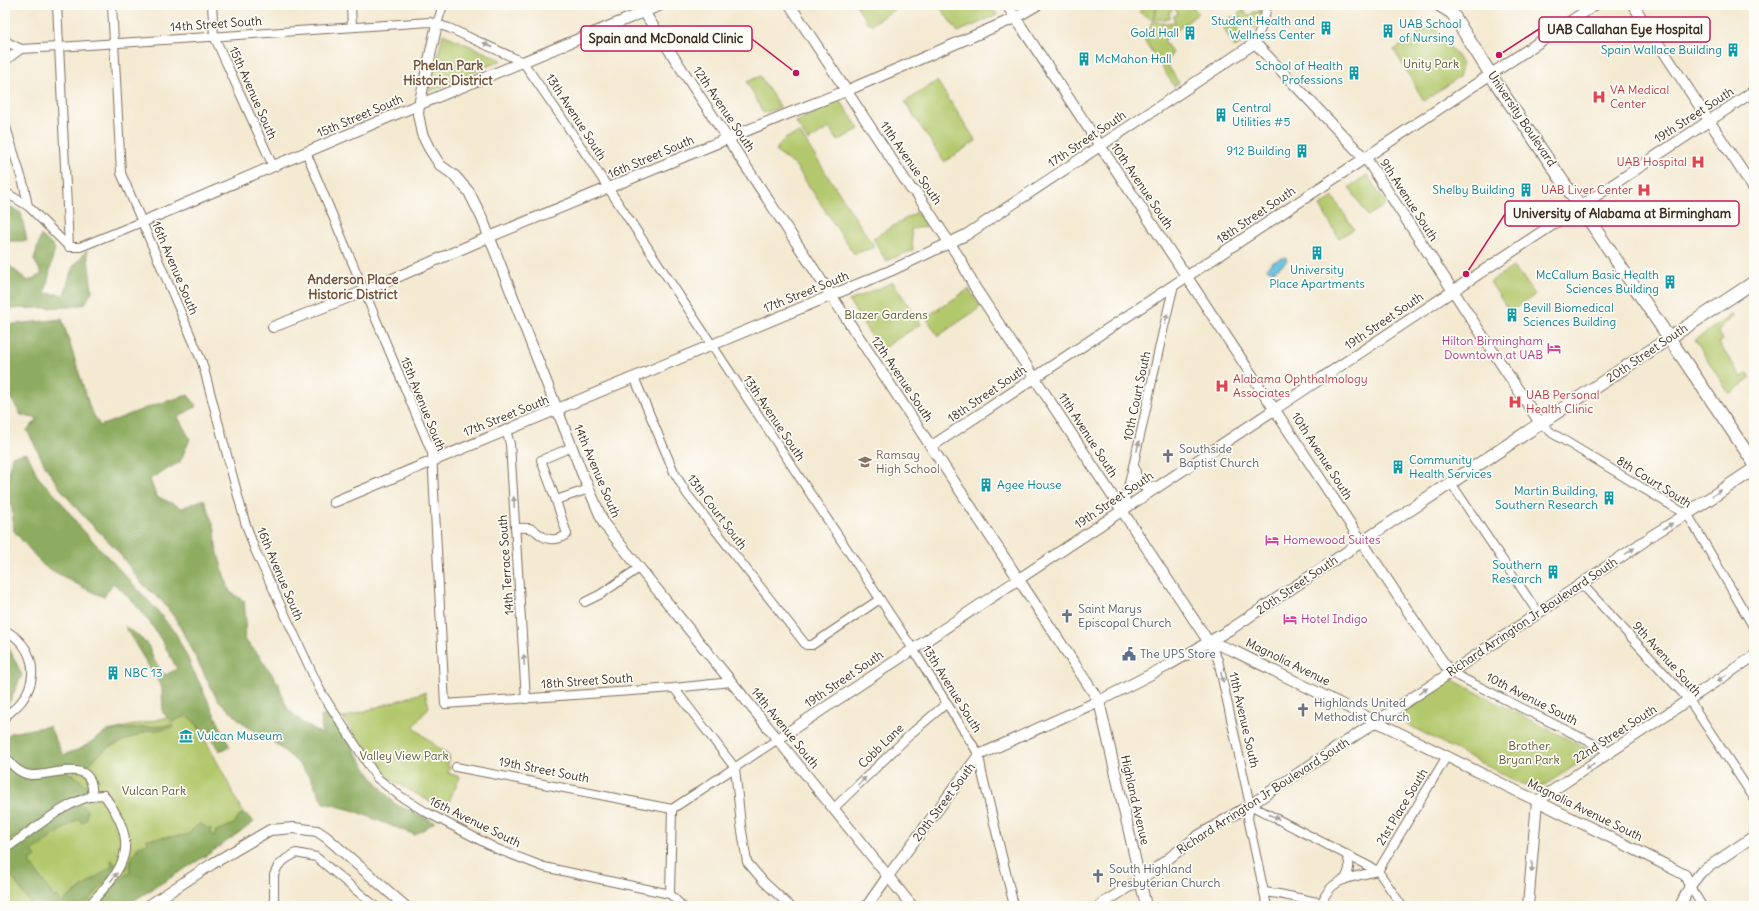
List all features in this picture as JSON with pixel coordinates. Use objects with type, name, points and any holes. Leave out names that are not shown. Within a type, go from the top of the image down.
[{"type":"main road","name":"University Boulevard","points":[[1439,5],[1451,9],[1491,73],[1754,463]]},
{"type":"main road","name":"20th Street South","points":[[1408,511],[1754,282]]},
{"type":"main road","name":"Richard Arrington Jr Boulevard South","points":[[1685,515],[1754,469]]},
{"type":"street","points":[[57,5],[69,247]]},
{"type":"street","name":"16th Avenue South","points":[[112,5],[120,170],[202,362],[245,522],[255,550],[321,692],[377,778],[400,796],[424,811],[497,849],[544,867],[670,894]]},
{"type":"street","name":"15th Avenue South","points":[[212,5],[214,36],[273,166]]},
{"type":"street","points":[[351,5],[352,27]]},
{"type":"street","points":[[437,24],[443,5]]},
{"type":"street","name":"15th Street South","points":[[69,247],[80,247],[142,222],[306,152],[661,5]]},
{"type":"street","name":"11th Avenue South","points":[[790,5],[911,188],[916,192],[960,259],[974,286],[1208,641],[1218,660],[1250,805],[1248,818],[1267,906]]},
{"type":"street","name":"10th Avenue South","points":[[1007,5],[1423,634],[1450,672],[1610,752]]},
{"type":"street","name":"16th Street South","points":[[273,327],[846,91],[1015,18],[1037,5]]},
{"type":"street","points":[[1254,43],[1264,22],[1267,5]]},
{"type":"street","name":"18th Street South","points":[[932,446],[1595,5]]},
{"type":"street","points":[[1633,5],[1754,189]]},
{"type":"street","name":"12th Avenue South","points":[[644,12],[649,22],[932,446],[1099,700]]},
{"type":"street","name":"14th Street South","points":[[5,41],[21,49],[430,22],[437,24]]},
{"type":"street","name":"13th Avenue South","points":[[437,24],[523,62],[542,87],[913,649],[979,755],[1014,906]]},
{"type":"street","name":"14th Avenue South","points":[[437,24],[419,105],[418,114],[422,134],[440,165],[455,176],[468,192],[482,218],[572,447],[604,524],[912,906]]},
{"type":"street","name":"17th Street South","points":[[334,502],[432,460],[831,296],[950,244],[972,231],[1254,43]]},
{"type":"street","name":"9th Avenue South","points":[[1254,43],[1365,158],[1540,423]]},
{"type":"street","points":[[5,61],[21,49]]},
{"type":"street","name":"19th Street South","points":[[456,766],[672,809],[1754,91]]},
{"type":"street","points":[[5,124],[24,186],[28,206]]},
{"type":"street","name":"15th Avenue South","points":[[306,152],[432,453],[445,704]]},
{"type":"street","points":[[5,192],[28,206],[69,247]]},
{"type":"street","name":"10th Court South","points":[[1122,510],[1134,468],[1148,397],[1174,285]]},
{"type":"street","name":"13th Court South","points":[[634,377],[674,472],[687,494],[797,635],[808,645],[812,645],[880,599]]},
{"type":"street","name":"8th Court South","points":[[1540,423],[1552,433],[1685,515],[1690,520],[1754,628]]},
{"type":"street","name":"14th Terrace South","points":[[506,430],[510,444],[526,699]]},
{"type":"street","points":[[515,528],[530,528],[536,530],[543,537],[549,539],[559,539],[567,534],[541,460],[572,447]]},
{"type":"street","points":[[1134,468],[1138,482],[1144,486],[1155,488]]},
{"type":"street","points":[[1451,483],[1538,612]]},
{"type":"street","points":[[556,500],[589,489]]},
{"type":"street","name":"20th Street South","points":[[867,906],[979,755],[1099,700],[1167,666],[1231,629],[1408,511]]},
{"type":"street","name":"Richard Arrington Jr Boulevard South","points":[[1099,906],[1140,879],[1198,836],[1250,805],[1685,515]]},
{"type":"street","points":[[585,602],[601,594],[638,568]]},
{"type":"street","name":"9th Avenue South","points":[[1581,584],[1689,700],[1754,798]]},
{"type":"street","points":[[5,630],[16,636],[30,653],[33,670],[29,688],[21,702],[5,717]]},
{"type":"street","name":"Magnolia Avenue","points":[[1208,641],[1234,650],[1377,720]]},
{"type":"street","name":"22nd Street South","points":[[1537,801],[1754,656]]},
{"type":"street","name":"18th Street South","points":[[445,704],[674,688],[731,682]]},
{"type":"street","points":[[674,688],[735,768],[741,825],[747,862],[764,882],[790,906]]},
{"type":"street","name":"Highland Avenue","points":[[1099,700],[1146,906]]},
{"type":"street","name":"Cobb Lane","points":[[834,808],[914,731],[947,702]]},
{"type":"street","name":"Magnolia Avenue South","points":[[1377,720],[1685,876],[1690,886]]},
{"type":"street","points":[[5,755],[11,765],[19,771],[30,775],[68,770],[79,771],[91,779],[93,784],[92,796]]},
{"type":"street","name":"21st Place South","points":[[1378,871],[1447,756]]},
{"type":"street","points":[[5,848],[51,816],[71,805],[92,796],[104,796],[110,804],[124,834],[126,850],[117,872],[88,906]]},
{"type":"street","points":[[1528,906],[1537,801]]},
{"type":"street","points":[[1250,805],[1378,871],[1402,906]]},
{"type":"street","points":[[672,809],[670,894],[682,906]]},
{"type":"street","points":[[148,906],[212,864],[270,830],[285,828],[317,831],[326,837],[405,906]]},
{"type":"street","points":[[1680,906],[1690,886],[1701,872],[1754,836]]},
{"type":"street","points":[[274,906],[272,890],[276,870],[286,858],[296,853],[316,857],[375,906]]},
{"type":"street","points":[[1344,880],[1350,869],[1350,861],[1346,854]]},
{"type":"street","points":[[1264,892],[1322,903],[1325,894],[1333,884],[1378,871]]},
{"type":"street","points":[[1690,886],[1702,906]]},
{"type":"green space","points":[[856,5],[901,5],[872,24],[867,22]]},
{"type":"green space","points":[[938,5],[991,5],[997,15],[958,32]]},
{"type":"green space","points":[[1145,5],[1157,5],[1152,20],[1139,12]]},
{"type":"green space","points":[[1159,5],[1170,5],[1172,11],[1169,12],[1170,18],[1166,18],[1166,20],[1153,19]]},
{"type":"green space","points":[[1180,5],[1189,5],[1199,13],[1164,40],[1172,53],[1167,64],[1179,83],[1174,86],[1145,41],[1152,21],[1163,23],[1175,22],[1173,16],[1178,14],[1175,8]]},
{"type":"green space","points":[[1259,5],[1263,5],[1260,18],[1255,29],[1239,19],[1239,11],[1245,11],[1245,14],[1252,15],[1253,12],[1259,12]]},
{"type":"green space","points":[[1232,16],[1244,42],[1235,48],[1224,29],[1225,23]]},
{"type":"green space","name":"Unity Park","points":[[1433,24],[1463,64],[1459,77],[1424,101],[1394,50]]},
{"type":"green space","points":[[443,34],[502,60],[429,92]]},
{"type":"green space","points":[[760,76],[780,108],[763,113],[747,82]]},
{"type":"green space","points":[[937,81],[976,141],[944,162],[905,102]]},
{"type":"green space","points":[[840,100],[859,129],[838,141],[829,128],[808,141],[796,122]]},
{"type":"green space","points":[[800,133],[875,247],[854,254],[795,165],[776,152],[779,144],[785,139]]},
{"type":"green space","points":[[1367,175],[1387,204],[1368,216],[1349,187]]},
{"type":"green space","points":[[1333,197],[1354,229],[1339,238],[1320,206]]},
{"type":"green space","points":[[5,203],[21,213],[27,241],[5,241]]},
{"type":"green space","points":[[917,212],[926,227],[911,229],[913,250],[886,261],[873,238]]},
{"type":"green space","points":[[41,235],[55,248],[45,293],[64,295],[72,268],[87,250],[92,291],[85,304],[69,307],[5,309],[5,262],[28,281],[42,274],[34,260]]},
{"type":"green space","points":[[1513,267],[1517,273],[1522,276],[1535,295],[1514,309],[1507,308],[1490,282]]},
{"type":"green space","name":"Blazer Gardens","points":[[893,282],[921,324],[880,350],[849,301]]},
{"type":"green space","points":[[969,289],[981,307],[938,336],[926,317]]},
{"type":"green space","points":[[1732,314],[1734,316],[1720,328],[1719,332],[1723,340],[1719,343],[1741,377],[1747,374],[1749,375],[1750,379],[1729,394],[1695,340]]},
{"type":"green space","points":[[62,319],[90,408],[100,426],[151,406],[188,395],[197,406],[178,417],[190,439],[180,462],[150,479],[156,496],[182,508],[204,499],[215,529],[216,546],[230,592],[244,601],[246,621],[244,639],[258,654],[278,683],[287,708],[304,724],[322,734],[321,717],[329,712],[372,777],[395,804],[435,822],[415,835],[352,810],[324,803],[310,777],[295,760],[271,740],[246,726],[217,699],[177,621],[162,601],[141,583],[117,550],[83,516],[59,487],[46,467],[27,430],[38,419],[21,415],[5,389],[5,325]]},
{"type":"green space","points":[[27,453],[38,477],[58,498],[81,528],[156,609],[176,634],[230,747],[219,751],[213,741],[187,715],[172,722],[163,713],[162,688],[125,627],[138,635],[148,645],[154,660],[165,675],[177,669],[157,633],[134,602],[113,583],[104,597],[44,566],[14,531],[12,509],[5,488],[12,456]]},
{"type":"green space","points":[[5,640],[22,675],[5,711]]},
{"type":"green space","name":"Brother Bryan Park","points":[[1451,679],[1595,753],[1535,791],[1395,718]]},
{"type":"green space","name":"Valley View Park","points":[[425,692],[429,707],[413,727],[450,757],[447,765],[450,767],[448,773],[460,777],[445,810],[384,776],[343,718]]},
{"type":"green space","name":"Vulcan Park","points":[[193,717],[247,821],[104,906],[5,906],[5,824],[72,776],[82,748],[108,731],[164,718]]},
{"type":"green space","points":[[172,725],[173,728],[147,731],[107,748],[84,768],[79,768],[78,766],[62,768],[90,788],[84,795],[65,805],[5,843],[5,763],[7,764],[10,756],[6,744],[10,733],[49,726],[63,755],[82,748],[108,731]]},
{"type":"green space","points":[[82,805],[87,810],[86,820],[82,823],[78,819],[32,851],[36,857],[29,862],[54,897],[57,896],[61,902],[55,906],[32,906],[10,874],[5,877],[5,853],[53,818],[73,807]]},
{"type":"green space","points":[[246,814],[254,822],[210,853],[125,906],[92,906],[104,893],[130,872],[130,865],[133,855],[139,846],[148,843],[147,839],[187,835],[200,823],[208,829],[211,828],[211,833],[214,837],[216,831],[234,824],[240,815]]},
{"type":"green space","points":[[111,860],[115,864],[115,871],[86,904],[83,906],[60,906],[64,903],[63,901],[112,866]]},
{"type":"water","points":[[1282,258],[1286,258],[1287,260],[1285,263],[1274,271],[1269,271],[1267,268],[1269,265]]},
{"type":"place","name":"Student Health and Wellness Center","points":[[1326,28]]},
{"type":"place","name":"UAB School of Nursing","points":[[1388,31]]},
{"type":"place","name":"Gold Hall","points":[[1190,33]]},
{"type":"place","name":"Spain Wallace Building","points":[[1733,50]]},
{"type":"place","name":"UAB Callahan Eye Hospital","points":[[1499,55]]},
{"type":"place","name":"McMahon Hall","points":[[1084,59]]},
{"type":"place","name":"Spain and McDonald Clinic","points":[[796,73]]},
{"type":"place","name":"School of Health Professions","points":[[1354,73]]},
{"type":"place","name":"VA Medical Center","points":[[1599,97]]},
{"type":"place","name":"Central Utilities #5","points":[[1221,115]]},
{"type":"place","name":"912 Building","points":[[1302,151]]},
{"type":"place","name":"UAB Hospital","points":[[1698,162]]},
{"type":"place","name":"Shelby Building","points":[[1526,190]]},
{"type":"place","name":"UAB Liver Center","points":[[1644,190]]},
{"type":"place","name":"University Place Apartments","points":[[1317,253]]},
{"type":"place","name":"University of Alabama at Birmingham","points":[[1466,274]]},
{"type":"place","name":"McCallum Basic Health Sciences Building","points":[[1670,282]]},
{"type":"place","name":"Bevill Biomedical Sciences Building","points":[[1512,315]]},
{"type":"place","name":"Hilton Birmingham Downtown at UAB","points":[[1554,348]]},
{"type":"place","name":"Alabama Ophthalmology Associates","points":[[1222,386]]},
{"type":"place","name":"UAB Personal Health Clinic","points":[[1515,402]]},
{"type":"place","name":"Southside Baptist Church","points":[[1168,456]]},
{"type":"place","name":"Ramsay High School","points":[[865,462]]},
{"type":"place","name":"Community Health Services","points":[[1398,467]]},
{"type":"place","name":"Agee House","points":[[986,485]]},
{"type":"place","name":"Martin Building, Southern Research","points":[[1609,498]]},
{"type":"place","name":"Homewood Suites","points":[[1272,540]]},
{"type":"place","name":"Southern Research","points":[[1553,572]]},
{"type":"place","name":"Saint Marys Episcopal Church","points":[[1067,616]]},
{"type":"place","name":"Hotel Indigo","points":[[1290,619]]},
{"type":"place","name":"The UPS Store","points":[[1129,654]]},
{"type":"place","name":"NBC 13","points":[[113,673]]},
{"type":"place","name":"Highlands United Methodist Church","points":[[1303,710]]},
{"type":"place","name":"Vulcan Museum","points":[[186,736]]},
{"type":"place","name":"South Highland Presbyterian Church","points":[[1098,876]]},
{"type":"district","name":"Phelan Park Historic District","points":[[448,72]]},
{"type":"district","name":"Anderson Place Historic District","points":[[353,286]]}]
